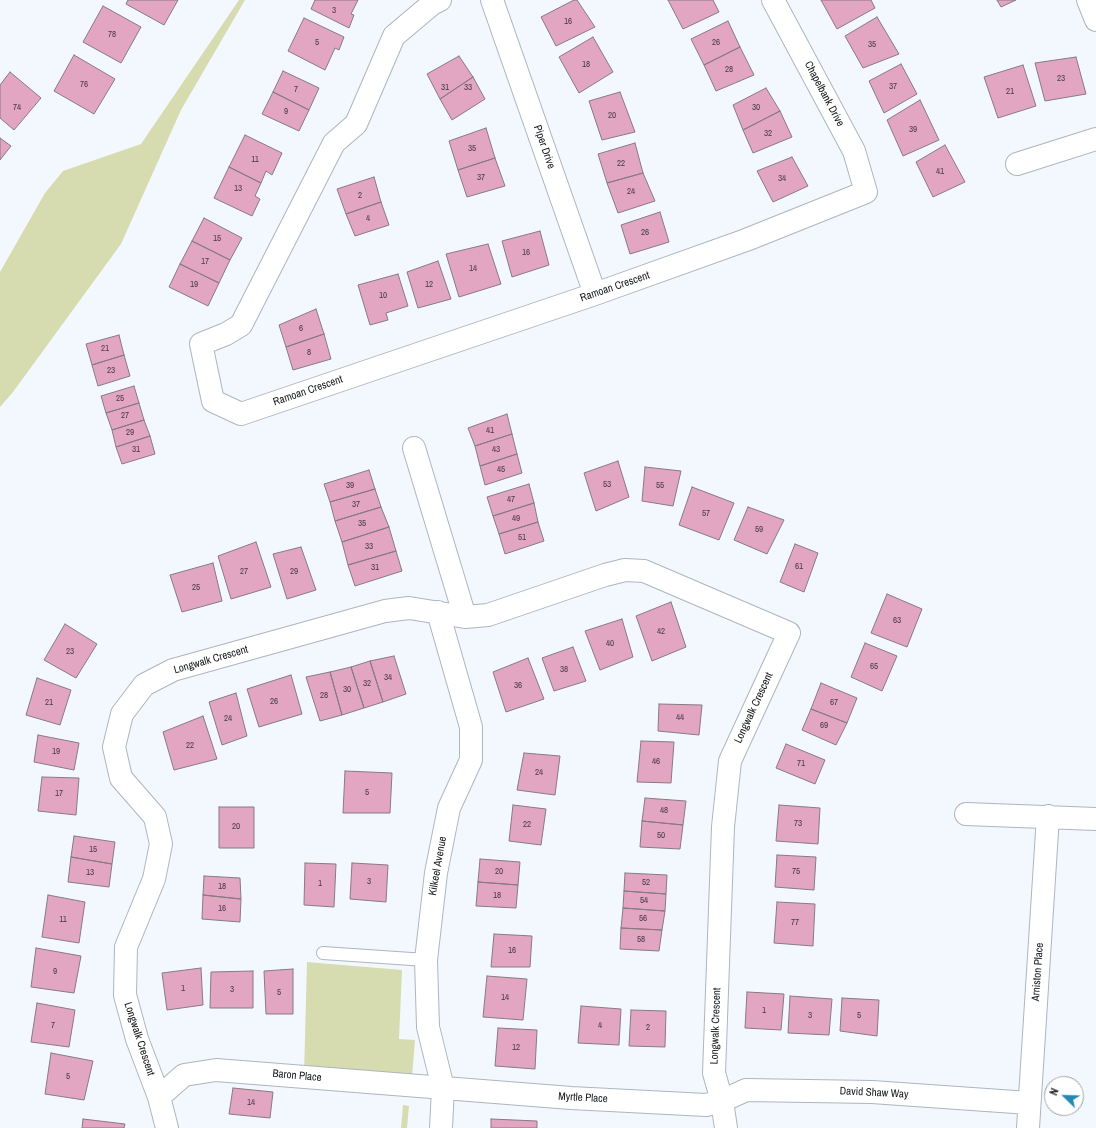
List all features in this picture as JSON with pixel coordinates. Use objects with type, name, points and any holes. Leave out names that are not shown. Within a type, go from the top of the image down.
[{"type":"street","name":"Ramoan Crescent","points":[[440,0],[432,4],[394,36],[356,124],[334,143],[241,325],[226,334],[201,344],[213,401],[241,414],[595,294],[746,240],[866,192]]},
{"type":"street","name":"Piper Drive","points":[[492,0],[595,294]]},
{"type":"street","name":"Chapelbank Drive","points":[[773,0],[854,150],[866,192]]},
{"type":"street","points":[[1088,0],[1096,20]]},
{"type":"street","points":[[1017,164],[1096,139]]},
{"type":"street","points":[[414,448],[465,617]]},
{"type":"street","name":"Longwalk Crescent","points":[[167,1128],[158,1097],[137,1039],[126,995],[126,947],[154,879],[160,844],[155,817],[121,778],[114,747],[122,714],[144,686],[173,670],[385,611],[409,608],[465,617],[488,615],[605,575],[625,570],[644,571],[789,633],[730,762],[723,835],[714,1073],[722,1101],[726,1128]]},
{"type":"street","name":"Kilkeel Avenue","points":[[438,612],[471,728],[471,760],[449,808],[436,873],[426,960],[428,1028],[443,1088],[441,1128]]},
{"type":"street","points":[[966,814],[1096,819]]},
{"type":"street","name":"Arniston Place","points":[[1028,1128],[1048,816]]},
{"type":"street","name":"Baron Place","points":[[158,1097],[184,1075],[216,1070],[443,1088]]},
{"type":"street","name":"Myrtle Place","points":[[443,1088],[571,1098],[706,1105],[722,1101]]},
{"type":"street","name":"David Shaw Way","points":[[722,1101],[746,1090],[872,1092],[1029,1104]]},
{"type":"lane","points":[[323,953],[426,960]]},
{"type":"green space","points":[[239,0],[245,0],[181,110],[121,244],[13,392],[0,407],[0,272],[45,193],[63,171],[141,144]]},
{"type":"green space","points":[[307,962],[402,970],[399,1039],[415,1040],[412,1077],[304,1075]]},
{"type":"green space","points":[[403,1105],[409,1106],[407,1128],[401,1128]]},
{"type":"building","points":[[128,0],[178,0],[164,25],[126,4]]},
{"type":"building","points":[[315,0],[358,0],[351,14],[354,15],[349,28],[311,9]]},
{"type":"building","points":[[574,0],[577,0],[595,27],[556,46],[541,17]]},
{"type":"building","points":[[668,0],[713,0],[719,12],[683,29]]},
{"type":"building","points":[[821,0],[871,0],[875,8],[837,29]]},
{"type":"building","points":[[997,0],[1016,0],[1001,7]]},
{"type":"building","points":[[103,6],[141,27],[121,63],[83,42]]},
{"type":"building","points":[[877,17],[899,54],[863,68],[845,36]]},
{"type":"building","points":[[304,18],[344,37],[339,50],[335,48],[325,70],[288,51]]},
{"type":"building","points":[[728,21],[740,47],[704,65],[691,39]]},
{"type":"building","points":[[593,37],[613,72],[579,93],[559,57]]},
{"type":"building","points":[[740,47],[754,75],[716,91],[704,65]]},
{"type":"building","points":[[74,55],[115,79],[94,114],[54,91]]},
{"type":"building","points":[[459,56],[473,77],[440,99],[427,74]]},
{"type":"building","points":[[1076,57],[1086,94],[1045,101],[1035,63]]},
{"type":"building","points":[[901,64],[917,94],[884,113],[869,81]]},
{"type":"building","points":[[1023,65],[1036,106],[998,118],[984,77]]},
{"type":"building","points":[[283,71],[319,88],[309,110],[273,92]]},
{"type":"building","points":[[10,72],[41,98],[14,130],[0,118],[0,85]]},
{"type":"building","points":[[473,77],[485,99],[452,120],[440,99]]},
{"type":"building","points":[[766,88],[780,111],[743,130],[733,105]]},
{"type":"building","points":[[273,92],[309,110],[299,131],[262,114]]},
{"type":"building","points":[[620,92],[635,132],[602,140],[589,101]]},
{"type":"building","points":[[920,100],[939,140],[903,156],[887,120]]},
{"type":"building","points":[[780,111],[792,137],[753,153],[743,130]]},
{"type":"building","points":[[486,128],[495,158],[458,170],[449,141]]},
{"type":"building","points":[[245,135],[282,153],[272,175],[266,171],[261,183],[229,167]]},
{"type":"building","points":[[0,138],[11,146],[0,160]]},
{"type":"building","points":[[635,143],[643,173],[607,183],[598,154]]},
{"type":"building","points":[[945,145],[965,182],[933,197],[916,162]]},
{"type":"building","points":[[792,157],[808,186],[773,202],[757,171]]},
{"type":"building","points":[[495,158],[505,186],[467,197],[458,170]]},
{"type":"building","points":[[229,167],[261,183],[255,196],[260,199],[252,216],[214,198]]},
{"type":"building","points":[[643,173],[655,201],[618,213],[607,183]]},
{"type":"building","points":[[374,177],[381,202],[346,214],[337,189]]},
{"type":"building","points":[[381,202],[389,225],[355,236],[346,214]]},
{"type":"building","points":[[660,212],[669,242],[630,254],[621,225]]},
{"type":"building","points":[[204,218],[242,238],[230,260],[192,241]]},
{"type":"building","points":[[540,231],[549,265],[512,277],[502,241]]},
{"type":"building","points":[[192,241],[230,260],[219,283],[180,264]]},
{"type":"building","points":[[488,244],[501,284],[459,297],[446,254]]},
{"type":"building","points":[[438,261],[451,299],[418,308],[407,272]]},
{"type":"building","points":[[180,264],[219,283],[208,306],[169,287]]},
{"type":"building","points":[[398,274],[408,306],[386,313],[388,320],[370,325],[358,285]]},
{"type":"building","points":[[316,309],[324,334],[286,347],[279,325]]},
{"type":"building","points":[[324,334],[331,359],[293,370],[286,347]]},
{"type":"building","points":[[119,335],[124,355],[92,365],[86,344]]},
{"type":"building","points":[[124,355],[130,376],[98,386],[92,365]]},
{"type":"building","points":[[134,386],[139,403],[106,413],[101,396]]},
{"type":"building","points":[[139,403],[144,420],[112,430],[106,413]]},
{"type":"building","points":[[507,414],[512,434],[475,446],[468,428]]},
{"type":"building","points":[[144,420],[150,436],[116,447],[112,430]]},
{"type":"building","points":[[512,434],[517,454],[480,466],[475,446]]},
{"type":"building","points":[[150,436],[155,454],[122,464],[116,447]]},
{"type":"building","points":[[517,454],[522,473],[485,485],[480,466]]},
{"type":"building","points":[[618,461],[629,497],[596,511],[584,473]]},
{"type":"building","points":[[645,467],[681,471],[673,506],[642,501]]},
{"type":"building","points":[[369,470],[375,489],[330,502],[324,484]]},
{"type":"building","points":[[529,484],[534,503],[493,516],[487,497]]},
{"type":"building","points":[[692,487],[734,503],[719,540],[679,525]]},
{"type":"building","points":[[375,489],[381,507],[335,521],[330,502]]},
{"type":"building","points":[[534,503],[538,522],[499,534],[493,516]]},
{"type":"building","points":[[381,507],[389,527],[342,542],[335,521]]},
{"type":"building","points":[[748,507],[784,520],[767,554],[734,540]]},
{"type":"building","points":[[538,522],[544,541],[505,554],[499,534]]},
{"type":"building","points":[[389,527],[396,551],[348,565],[342,542]]},
{"type":"building","points":[[256,542],[271,587],[231,599],[218,556]]},
{"type":"building","points":[[795,544],[818,553],[804,592],[780,582]]},
{"type":"building","points":[[301,547],[316,590],[287,599],[273,554]]},
{"type":"building","points":[[396,551],[402,571],[355,586],[348,565]]},
{"type":"building","points":[[213,563],[222,601],[182,612],[170,575]]},
{"type":"building","points":[[887,594],[922,609],[907,647],[871,633]]},
{"type":"building","points":[[671,602],[686,647],[652,661],[636,616]]},
{"type":"building","points":[[622,619],[633,657],[600,670],[585,631]]},
{"type":"building","points":[[65,624],[97,644],[76,678],[44,660]]},
{"type":"building","points":[[865,643],[897,656],[882,691],[851,677]]},
{"type":"building","points":[[573,647],[586,681],[554,691],[542,658]]},
{"type":"building","points":[[394,656],[406,694],[383,702],[370,661]]},
{"type":"building","points":[[528,658],[544,699],[506,712],[493,672]]},
{"type":"building","points":[[370,661],[383,702],[364,708],[351,667]]},
{"type":"building","points":[[351,667],[364,708],[342,715],[330,672]]},
{"type":"building","points":[[330,672],[342,715],[320,721],[306,677]]},
{"type":"building","points":[[291,675],[302,714],[259,727],[247,689]]},
{"type":"building","points":[[37,678],[71,690],[60,725],[26,715]]},
{"type":"building","points":[[821,683],[857,698],[847,723],[811,709]]},
{"type":"building","points":[[236,693],[247,736],[222,745],[209,702]]},
{"type":"building","points":[[659,704],[702,705],[699,735],[658,731]]},
{"type":"building","points":[[811,709],[847,723],[836,745],[802,730]]},
{"type":"building","points":[[203,716],[217,759],[174,770],[163,732]]},
{"type":"building","points":[[38,735],[79,743],[74,770],[34,762]]},
{"type":"building","points":[[641,741],[674,742],[671,783],[637,782]]},
{"type":"building","points":[[786,744],[825,760],[815,784],[776,768]]},
{"type":"building","points":[[524,753],[560,756],[555,795],[517,790]]},
{"type":"building","points":[[345,771],[392,773],[390,813],[343,813]]},
{"type":"building","points":[[42,777],[79,778],[76,815],[38,811]]},
{"type":"building","points":[[645,798],[686,801],[683,825],[642,821]]},
{"type":"building","points":[[513,805],[546,809],[541,845],[509,841]]},
{"type":"building","points":[[779,805],[820,808],[818,844],[776,841]]},
{"type":"building","points":[[219,807],[254,807],[254,848],[219,848]]},
{"type":"building","points":[[642,821],[683,825],[680,849],[640,847]]},
{"type":"building","points":[[74,836],[115,842],[112,864],[71,857]]},
{"type":"building","points":[[777,855],[816,857],[814,890],[775,887]]},
{"type":"building","points":[[71,857],[112,864],[109,887],[68,882]]},
{"type":"building","points":[[480,859],[520,862],[518,885],[478,882]]},
{"type":"building","points":[[305,863],[336,864],[334,907],[304,905]]},
{"type":"building","points":[[352,863],[388,865],[386,902],[350,899]]},
{"type":"building","points":[[625,873],[667,875],[666,894],[624,891]]},
{"type":"building","points":[[204,876],[240,878],[241,899],[203,895]]},
{"type":"building","points":[[478,882],[518,885],[516,908],[476,906]]},
{"type":"building","points":[[624,891],[666,894],[665,911],[623,908]]},
{"type":"building","points":[[48,895],[85,902],[79,943],[42,937]]},
{"type":"building","points":[[203,895],[241,899],[240,922],[202,919]]},
{"type":"building","points":[[777,902],[815,904],[813,946],[774,943]]},
{"type":"building","points":[[623,908],[665,911],[662,930],[621,928]]},
{"type":"building","points":[[621,928],[662,930],[659,951],[620,949]]},
{"type":"building","points":[[494,934],[532,936],[530,967],[491,967]]},
{"type":"building","points":[[36,948],[81,956],[74,993],[31,987]]},
{"type":"building","points":[[201,968],[203,1005],[167,1010],[162,973]]},
{"type":"building","points":[[293,969],[293,1014],[266,1014],[264,971]]},
{"type":"building","points":[[253,971],[253,1008],[210,1008],[211,972]]},
{"type":"building","points":[[487,976],[527,979],[523,1020],[483,1017]]},
{"type":"building","points":[[747,992],[784,994],[781,1030],[745,1028]]},
{"type":"building","points":[[790,996],[832,999],[829,1035],[788,1033]]},
{"type":"building","points":[[842,998],[879,1000],[877,1036],[840,1031]]},
{"type":"building","points":[[37,1003],[75,1010],[69,1047],[31,1042]]},
{"type":"building","points":[[581,1006],[621,1009],[619,1045],[578,1043]]},
{"type":"building","points":[[631,1010],[666,1011],[665,1047],[629,1046]]},
{"type":"building","points":[[498,1028],[537,1030],[535,1069],[495,1066]]},
{"type":"building","points":[[51,1053],[93,1061],[84,1100],[45,1094]]},
{"type":"building","points":[[233,1088],[273,1092],[270,1118],[229,1114]]},
{"type":"building","points":[[83,1119],[125,1124],[124,1128],[82,1128]]},
{"type":"building","points":[[491,1119],[537,1121],[537,1128],[491,1128]]}]
